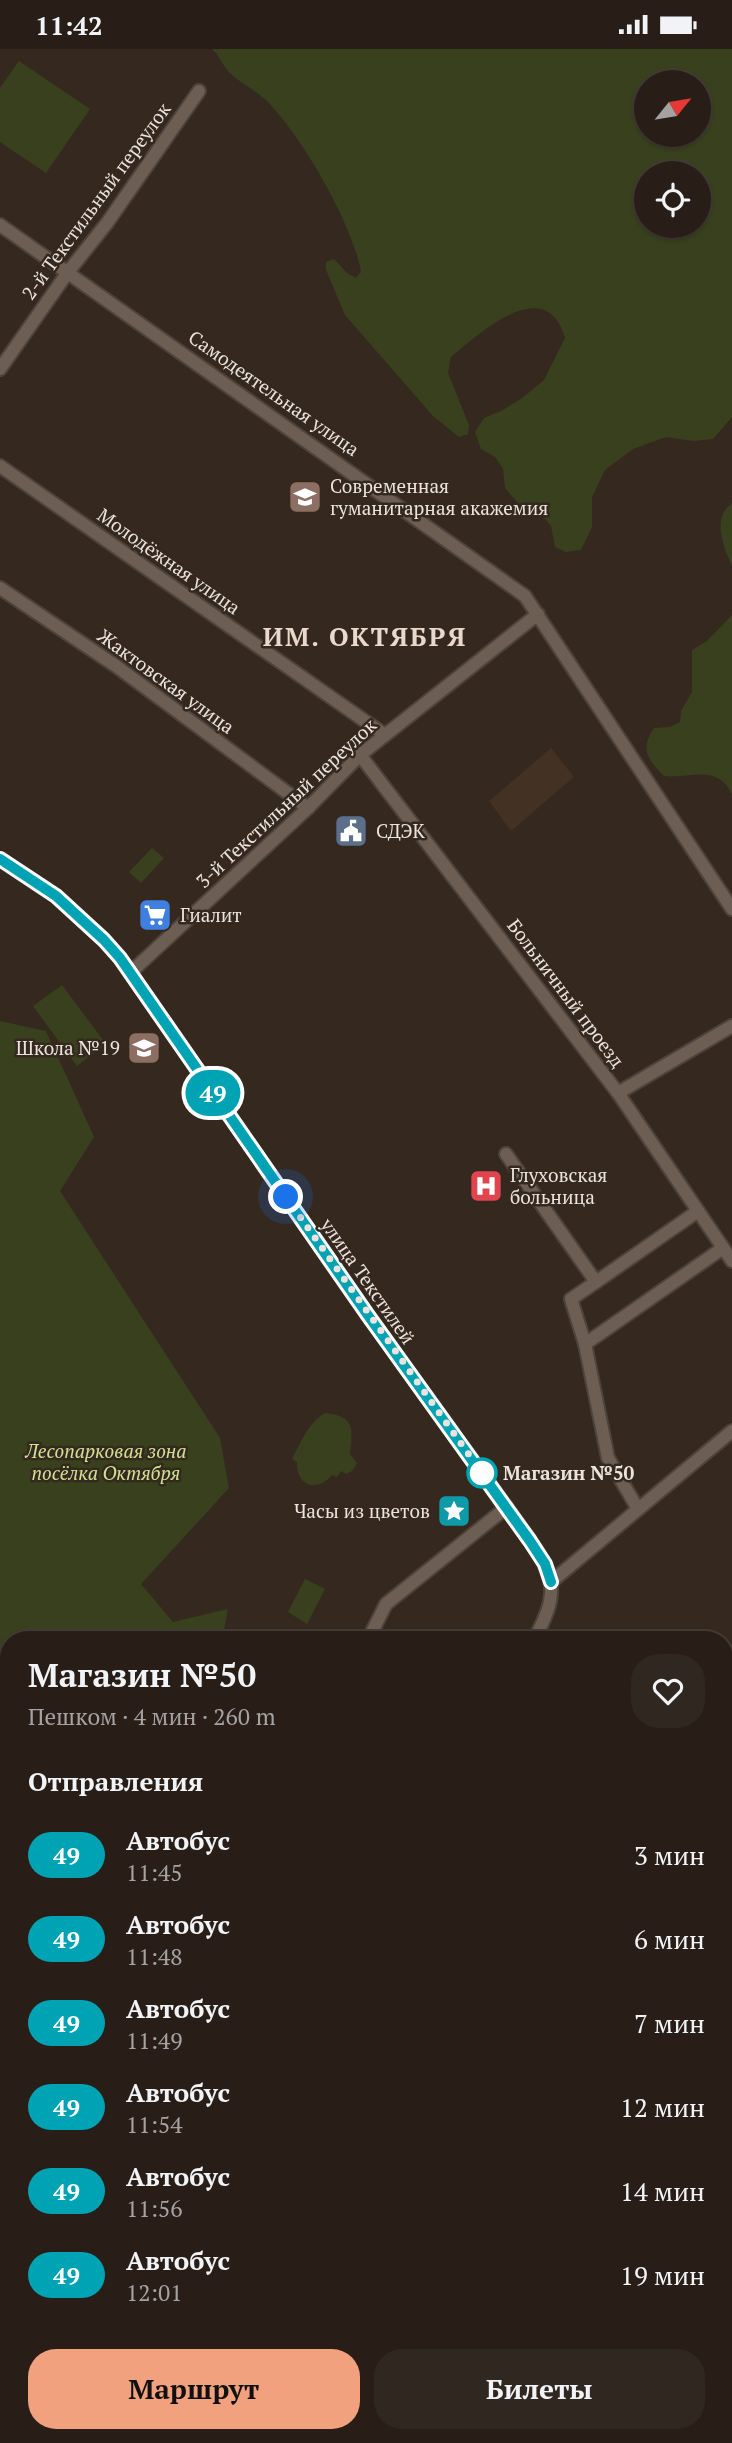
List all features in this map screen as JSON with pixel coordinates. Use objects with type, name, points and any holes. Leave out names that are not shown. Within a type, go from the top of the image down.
[{"type":"street","name":"2-й Текстильный переулок","points":[[0,369],[199,91]]},
{"type":"street","name":"Самодеятельная улица","points":[[0,225],[502,577],[525,596],[732,909]]},
{"type":"street","name":"Молодёжная улица","points":[[0,467],[385,735]]},
{"type":"street","name":"Жактовская улица","points":[[0,588],[116,666],[307,808]]},
{"type":"street","name":"3-й Текстильный переулок","points":[[130,973],[360,755],[538,614]]},
{"type":"street","name":"Больничный проезд","points":[[360,755],[618,1093],[732,1261]]},
{"type":"street","name":"улица Текстилей","points":[[0,859],[56,896],[104,940],[130,973],[367,1314],[507,1507],[539,1554],[551,1582]]},
{"type":"street","points":[[618,1093],[732,1026]]},
{"type":"street","points":[[506,1154],[596,1282]]},
{"type":"street","points":[[638,1509],[608,1458],[585,1344],[571,1299],[698,1210]]},
{"type":"street","points":[[585,1344],[723,1248]]},
{"type":"street","points":[[538,1631],[552,1598],[551,1582],[732,1431]]},
{"type":"street","points":[[372,1631],[386,1604],[507,1507]]},
{"type":"shaded area","points":[[551,748],[574,777],[511,831],[489,801]]},
{"type":"green space","points":[[212,49],[732,49],[732,417],[713,439],[693,441],[666,437],[633,449],[605,470],[592,497],[592,527],[581,550],[566,552],[555,547],[551,526],[541,514],[518,503],[505,488],[503,469],[495,457],[481,449],[475,432],[484,418],[521,399],[544,380],[565,338],[556,319],[543,310],[528,309],[512,314],[495,323],[451,357],[448,373],[469,425],[468,434],[459,437],[433,416],[345,315],[326,270],[326,262],[334,259],[356,278],[361,272],[348,230],[337,206],[309,157],[280,115],[266,100],[226,68]]},
{"type":"green space","points":[[19,61],[90,109],[46,173],[0,142],[0,88]]},
{"type":"green space","points":[[732,503],[732,566],[723,542],[721,525],[722,517]]},
{"type":"green space","points":[[732,615],[732,794],[726,784],[711,775],[664,776],[647,753],[647,742],[654,728],[670,727],[680,722],[681,711],[692,692],[692,650],[707,641]]},
{"type":"green space","points":[[152,848],[164,858],[141,883],[129,872]]},
{"type":"green space","points":[[62,985],[106,1044],[77,1066],[33,1006]]},
{"type":"green space","name":"Лесопарковая зона посёлка Октября","points":[[0,1021],[46,1031],[94,1137],[60,1191],[220,1438],[229,1488],[141,1584],[173,1622],[228,1609],[224,1631],[0,1631]]},
{"type":"green space","points":[[325,1413],[342,1417],[350,1425],[350,1454],[357,1463],[352,1471],[346,1474],[341,1471],[337,1477],[332,1475],[320,1484],[308,1484],[300,1477],[297,1462],[292,1459],[309,1427]]},
{"type":"green space","points":[[305,1579],[325,1589],[307,1624],[288,1612]]},
{"type":"bus line","name":"49","points":[[0,859],[56,896],[120,958],[367,1314],[497,1493],[539,1554],[551,1582]]},
{"type":"place","name":"Современная гуманитарная акажемия","points":[[305,497]]},
{"type":"place","name":"СДЭК","points":[[351,831]]},
{"type":"place","name":"Гиалит","points":[[155,915]]},
{"type":"place","name":"Школа №19","points":[[144,1048]]},
{"type":"place","name":"Глуховская больница","points":[[486,1186]]},
{"type":"place","name":"Магазин №50","points":[[482,1473]]},
{"type":"place","name":"Часы из цветов","points":[[454,1511]]},
{"type":"district","name":"ИМ. ОКТЯБРЯ","points":[[365,637]]},
{"type":"route","points":[[286,1197],[482,1473]]}]
